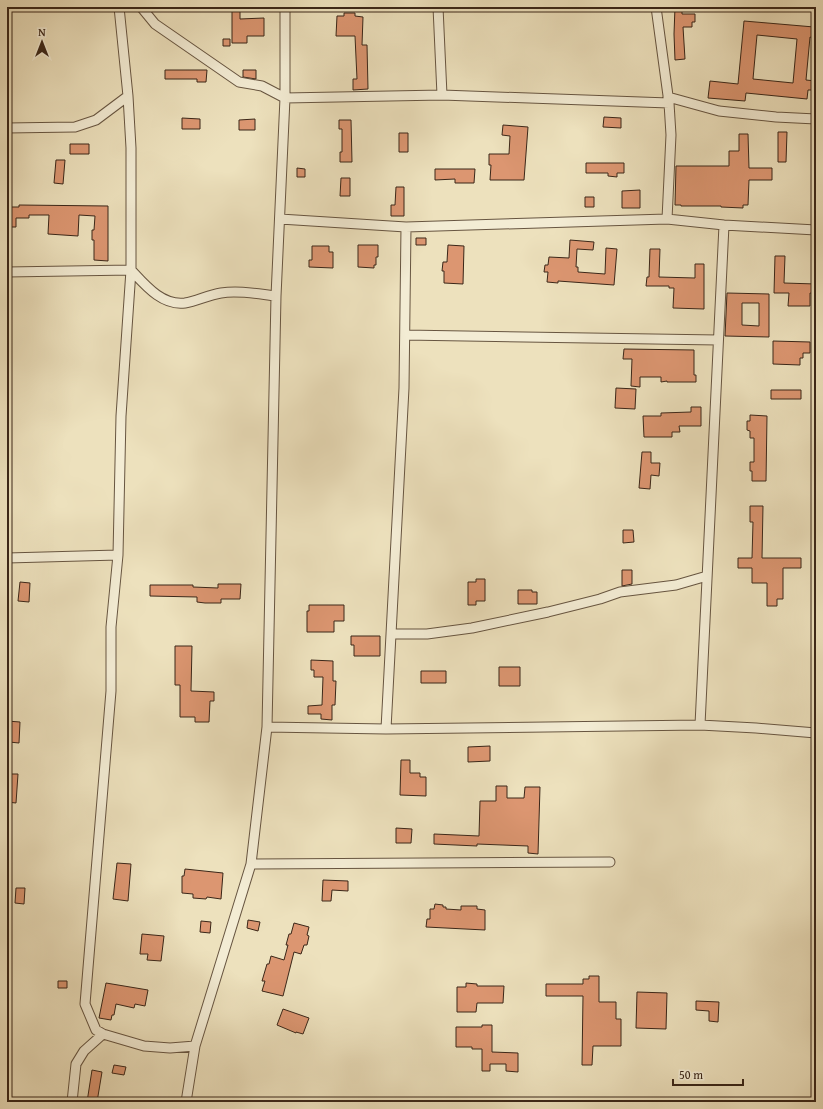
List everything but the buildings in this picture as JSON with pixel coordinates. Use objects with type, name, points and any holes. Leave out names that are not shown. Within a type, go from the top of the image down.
[{"type":"street","points":[[119,7],[128,96],[131,148],[132,270],[121,416],[118,555],[111,627],[111,691],[85,1004],[96,1030],[102,1034],[144,1046],[170,1048],[195,1046]]},
{"type":"street","points":[[141,7],[155,24],[239,82],[262,86],[285,98],[442,95],[669,100],[719,111],[776,117],[816,119]]},
{"type":"street","points":[[186,1102],[195,1046],[251,864],[267,727],[276,296],[285,98],[285,7]]},
{"type":"street","points":[[438,7],[442,95]]},
{"type":"street","points":[[656,7],[669,100],[671,135],[667,219]]},
{"type":"street","points":[[7,128],[74,127],[96,120],[128,96]]},
{"type":"street","points":[[280,219],[406,227],[667,219],[724,225],[816,230]]},
{"type":"street","points":[[700,725],[724,225]]},
{"type":"street","points":[[386,729],[404,388],[406,227]]},
{"type":"street","points":[[7,272],[132,270],[153,292],[164,300],[184,303],[220,293],[237,291],[276,296]]},
{"type":"street","points":[[404,335],[718,340]]},
{"type":"street","points":[[7,558],[118,555]]},
{"type":"street","points":[[391,634],[427,634],[472,628],[548,612],[600,599],[620,592],[676,585],[707,576]]},
{"type":"street","points":[[267,727],[386,729],[700,725],[816,733]]},
{"type":"street","points":[[251,864],[610,862]]},
{"type":"street","points":[[72,1102],[76,1064],[84,1051],[102,1034]]}]
